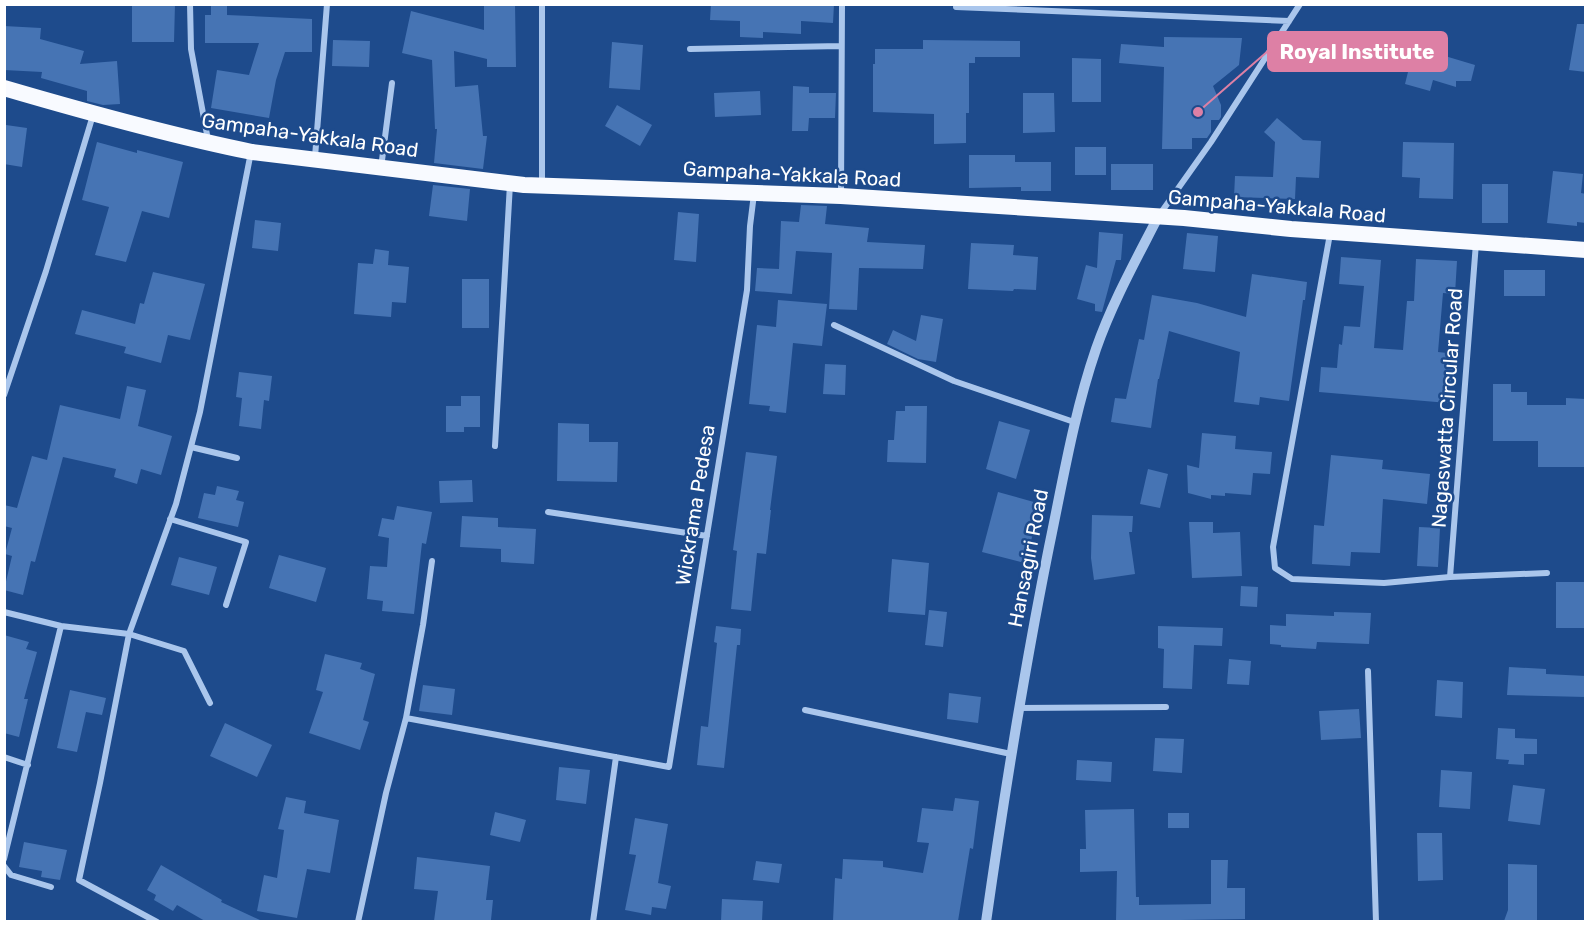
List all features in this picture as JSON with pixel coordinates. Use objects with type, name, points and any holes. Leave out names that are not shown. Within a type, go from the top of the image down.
[{"type":"highway","name":"Gampaha-Yakkala Road","points":[[4,88],[94,114],[252,152],[510,183],[841,196],[1184,218],[1330,232],[1586,250]]},
{"type":"street","points":[[190,4],[191,49],[209,143]]},
{"type":"street","points":[[315,161],[327,4]]},
{"type":"street","points":[[542,4],[542,185]]},
{"type":"street","points":[[841,196],[842,4]]},
{"type":"street","points":[[1158,217],[1211,142],[1300,4]]},
{"type":"street","points":[[956,7],[1289,21]]},
{"type":"street","points":[[690,49],[841,46]]},
{"type":"street","points":[[381,168],[392,83]]},
{"type":"street","points":[[4,395],[46,270],[94,114]]},
{"type":"street","points":[[158,921],[79,880],[129,634],[170,519],[200,412],[252,152]]},
{"type":"street","points":[[495,446],[510,183]]},
{"type":"street","name":"Wickrama Pedesa","points":[[616,757],[669,767],[747,290],[754,193]]},
{"type":"street","name":"Hansagiri Road","points":[[986,921],[1018,708],[1038,596],[1074,422],[1097,346],[1115,303],[1158,217]]},
{"type":"street","points":[[1330,232],[1273,547],[1275,568],[1292,579],[1384,583],[1547,573]]},
{"type":"street","name":"Nagaswatta Circular Road","points":[[1450,578],[1476,242]]},
{"type":"street","points":[[834,325],[954,381],[1074,422]]},
{"type":"street","points":[[191,447],[237,458]]},
{"type":"street","points":[[548,512],[707,536]]},
{"type":"street","points":[[170,519],[246,542],[226,605]]},
{"type":"street","points":[[358,921],[386,794],[406,718],[432,561]]},
{"type":"street","points":[[4,612],[61,626],[129,634],[184,651],[210,704]]},
{"type":"street","points":[[4,859],[61,626]]},
{"type":"street","points":[[1368,671],[1376,921]]},
{"type":"street","points":[[1018,708],[1166,707]]},
{"type":"street","points":[[805,710],[1011,754]]},
{"type":"street","points":[[406,718],[616,757],[593,921]]},
{"type":"street","points":[[4,757],[28,765]]},
{"type":"street","points":[[4,866],[11,875],[51,887]]},
{"type":"building","points":[[132,4],[175,4],[174,42],[132,42]]},
{"type":"building","points":[[484,4],[515,4],[516,67],[487,67],[487,59],[454,51],[455,87],[478,85],[483,136],[487,136],[483,169],[434,163],[437,129],[435,129],[432,60],[402,53],[411,11],[484,30]]},
{"type":"building","points":[[711,4],[834,4],[833,23],[801,21],[801,34],[763,32],[763,38],[740,37],[740,21],[710,20]]},
{"type":"building","points":[[211,6],[227,6],[227,15],[312,19],[312,52],[285,52],[276,80],[269,118],[211,108],[217,70],[249,75],[259,43],[205,43],[205,15],[211,15]]},
{"type":"building","points":[[1577,24],[1586,24],[1586,72],[1569,70]]},
{"type":"building","points":[[4,26],[41,28],[40,39],[84,51],[80,64],[117,61],[120,104],[103,105],[87,101],[87,91],[41,78],[42,72],[4,70]]},
{"type":"building","points":[[1164,37],[1242,38],[1239,65],[1213,86],[1221,105],[1221,117],[1219,120],[1211,120],[1211,132],[1207,138],[1192,138],[1192,149],[1162,149],[1164,67],[1119,63],[1121,44],[1164,47]]},
{"type":"building","points":[[333,40],[370,41],[369,67],[332,66]]},
{"type":"building","points":[[923,40],[1020,41],[1020,57],[975,57],[975,63],[969,63],[969,113],[966,113],[966,143],[934,144],[934,114],[873,112],[875,49],[923,49]]},
{"type":"building","points":[[612,42],[643,45],[640,90],[609,88]]},
{"type":"building","points":[[1425,50],[1475,65],[1471,81],[1456,81],[1456,87],[1433,80],[1430,91],[1405,84],[1410,64],[1420,66]]},
{"type":"building","points":[[1072,58],[1101,59],[1101,102],[1072,102]]},
{"type":"building","points":[[793,86],[809,87],[809,93],[836,93],[835,118],[809,118],[808,131],[792,131]]},
{"type":"building","points":[[760,91],[761,115],[715,117],[714,93]]},
{"type":"building","points":[[1023,93],[1054,93],[1055,132],[1023,133]]},
{"type":"building","points":[[617,105],[652,125],[640,146],[605,126]]},
{"type":"building","points":[[1277,118],[1303,140],[1321,141],[1319,178],[1296,177],[1295,199],[1234,197],[1235,176],[1273,177],[1275,142],[1264,132]]},
{"type":"building","points":[[6,125],[27,128],[22,167],[4,164]]},
{"type":"building","points":[[97,142],[183,162],[169,218],[142,211],[126,262],[95,255],[109,207],[82,200]]},
{"type":"building","points":[[1403,142],[1454,143],[1453,199],[1419,198],[1420,178],[1402,177]]},
{"type":"building","points":[[1075,147],[1106,147],[1106,175],[1075,175]]},
{"type":"building","points":[[969,155],[1015,155],[1015,162],[1051,162],[1051,191],[1021,191],[1021,187],[969,188]]},
{"type":"building","points":[[1111,164],[1153,164],[1153,190],[1111,190]]},
{"type":"building","points":[[1553,171],[1583,174],[1581,193],[1586,194],[1586,223],[1577,222],[1577,226],[1547,223]]},
{"type":"building","points":[[1482,184],[1508,184],[1508,223],[1482,223]]},
{"type":"building","points":[[433,185],[470,189],[467,221],[429,216]]},
{"type":"building","points":[[801,205],[827,206],[825,224],[869,228],[867,242],[925,245],[923,269],[859,268],[857,310],[829,309],[832,253],[796,251],[792,294],[755,291],[757,268],[779,269],[781,221],[799,222]]},
{"type":"building","points":[[678,212],[699,214],[696,262],[674,260]]},
{"type":"building","points":[[255,220],[281,223],[278,251],[252,248]]},
{"type":"building","points":[[1099,232],[1123,234],[1121,260],[1116,260],[1102,312],[1095,311],[1095,304],[1077,299],[1086,265],[1097,268]]},
{"type":"building","points":[[1187,233],[1218,236],[1215,272],[1183,269]]},
{"type":"building","points":[[971,243],[1014,245],[1013,255],[1038,257],[1036,290],[968,289]]},
{"type":"building","points":[[375,249],[389,251],[388,265],[409,267],[406,303],[392,302],[391,317],[354,314],[358,263],[373,264]]},
{"type":"building","points":[[1341,257],[1381,260],[1374,348],[1403,350],[1407,301],[1414,301],[1416,259],[1457,261],[1455,294],[1443,293],[1438,352],[1456,354],[1455,372],[1452,372],[1448,403],[1319,392],[1321,367],[1337,368],[1339,344],[1342,345],[1344,326],[1360,327],[1364,286],[1339,284]]},
{"type":"building","points":[[1504,270],[1545,270],[1545,296],[1504,296]]},
{"type":"building","points":[[153,272],[205,284],[190,340],[168,335],[161,363],[124,353],[126,347],[75,334],[82,310],[135,324],[140,303],[144,304]]},
{"type":"building","points":[[1252,274],[1307,282],[1289,401],[1260,397],[1259,405],[1234,402],[1240,352],[1169,331],[1158,379],[1151,428],[1111,422],[1115,398],[1126,399],[1139,339],[1144,340],[1152,295],[1197,303],[1246,317]]},
{"type":"building","points":[[462,279],[489,279],[489,328],[462,328]]},
{"type":"building","points":[[778,300],[827,304],[822,346],[793,343],[786,413],[769,411],[770,406],[749,404],[757,325],[776,327]]},
{"type":"building","points":[[921,315],[943,319],[936,362],[918,359],[887,344],[893,330],[916,341]]},
{"type":"building","points":[[825,364],[846,365],[845,395],[823,394]]},
{"type":"building","points":[[239,372],[272,376],[269,401],[264,400],[261,429],[239,426],[242,398],[236,397]]},
{"type":"building","points":[[1493,384],[1511,384],[1511,392],[1527,392],[1527,405],[1566,405],[1566,398],[1586,399],[1586,467],[1538,467],[1538,441],[1493,441]]},
{"type":"building","points":[[127,386],[146,390],[138,426],[172,436],[161,475],[141,469],[137,484],[114,477],[116,469],[63,457],[35,562],[31,561],[23,595],[4,590],[12,556],[5,554],[12,528],[4,526],[4,505],[17,508],[32,456],[47,460],[60,405],[120,419]]},
{"type":"building","points":[[461,396],[480,396],[480,427],[464,427],[464,432],[446,432],[446,406],[461,406]]},
{"type":"building","points":[[905,406],[927,406],[926,463],[887,462],[888,440],[894,440],[896,411],[905,411]]},
{"type":"building","points":[[999,421],[1030,430],[1016,479],[986,469]]},
{"type":"building","points":[[558,423],[589,424],[589,442],[618,442],[617,482],[557,481]]},
{"type":"building","points":[[1202,433],[1236,436],[1235,449],[1272,452],[1270,474],[1253,473],[1251,495],[1225,493],[1225,496],[1211,495],[1211,499],[1188,493],[1187,465],[1199,468]]},
{"type":"building","points":[[746,452],[777,456],[766,554],[757,553],[751,611],[731,609],[737,551],[733,550]]},
{"type":"building","points":[[1331,455],[1383,460],[1382,469],[1430,474],[1427,504],[1383,499],[1380,553],[1351,552],[1350,566],[1312,564],[1314,525],[1324,526]]},
{"type":"building","points":[[1148,469],[1168,474],[1160,508],[1140,504]]},
{"type":"building","points":[[472,480],[473,502],[440,503],[439,481]]},
{"type":"building","points":[[217,486],[239,491],[236,500],[244,502],[238,527],[198,518],[204,493],[215,495]]},
{"type":"building","points":[[998,492],[1041,504],[1025,563],[982,552]]},
{"type":"building","points":[[397,506],[432,512],[426,544],[422,543],[414,614],[382,611],[383,601],[367,599],[370,566],[387,567],[389,538],[378,536],[382,518],[394,520]]},
{"type":"building","points":[[1092,515],[1133,516],[1132,532],[1129,532],[1135,574],[1094,580],[1091,558]]},
{"type":"building","points":[[462,516],[498,518],[498,527],[536,529],[534,564],[501,562],[501,549],[460,547]]},
{"type":"building","points":[[1189,522],[1213,522],[1213,533],[1240,532],[1242,576],[1192,578]]},
{"type":"building","points":[[1419,527],[1440,528],[1438,567],[1417,566]]},
{"type":"building","points":[[279,555],[326,568],[316,602],[269,588]]},
{"type":"building","points":[[179,557],[217,567],[209,595],[171,585]]},
{"type":"building","points":[[892,559],[929,563],[925,615],[888,612]]},
{"type":"building","points":[[1556,582],[1586,582],[1586,628],[1556,628]]},
{"type":"building","points":[[1241,586],[1258,587],[1257,607],[1240,606]]},
{"type":"building","points":[[929,610],[947,612],[943,647],[925,645]]},
{"type":"building","points":[[1334,612],[1371,613],[1369,644],[1317,642],[1316,649],[1270,644],[1270,625],[1286,626],[1286,614],[1334,616]]},
{"type":"building","points":[[716,626],[741,629],[740,645],[737,645],[724,768],[697,765],[701,726],[708,727],[717,643],[714,642]]},
{"type":"building","points":[[1158,626],[1223,628],[1222,646],[1194,645],[1192,689],[1163,688],[1164,649],[1158,648]]},
{"type":"building","points":[[4,635],[29,642],[26,649],[37,652],[24,699],[28,699],[19,737],[4,733]]},
{"type":"building","points":[[325,654],[362,663],[360,669],[375,674],[363,720],[369,722],[360,750],[309,733],[323,692],[316,690]]},
{"type":"building","points":[[1229,659],[1251,661],[1249,685],[1227,684]]},
{"type":"building","points":[[1509,667],[1546,669],[1546,674],[1586,676],[1586,697],[1507,695]]},
{"type":"building","points":[[1437,680],[1463,682],[1462,718],[1435,716]]},
{"type":"building","points":[[423,685],[455,689],[452,715],[419,711]]},
{"type":"building","points":[[70,690],[106,698],[102,715],[86,712],[77,752],[57,748]]},
{"type":"building","points":[[949,693],[981,697],[978,723],[947,719]]},
{"type":"building","points":[[1359,709],[1361,738],[1321,740],[1319,711]]},
{"type":"building","points":[[225,723],[272,745],[257,777],[210,756]]},
{"type":"building","points":[[1498,728],[1515,729],[1515,738],[1537,739],[1537,754],[1524,754],[1524,765],[1508,764],[1509,760],[1496,759]]},
{"type":"building","points":[[1155,738],[1184,739],[1182,773],[1153,771]]},
{"type":"building","points":[[1077,760],[1112,762],[1111,782],[1076,780]]},
{"type":"building","points":[[559,767],[590,770],[586,804],[556,800]]},
{"type":"building","points":[[1441,770],[1472,772],[1470,809],[1439,807]]},
{"type":"building","points":[[1513,785],[1545,789],[1540,825],[1508,821]]},
{"type":"building","points":[[286,797],[306,801],[304,813],[339,820],[330,873],[307,869],[297,918],[257,911],[264,875],[277,878],[284,830],[278,829]]},
{"type":"building","points":[[955,798],[979,801],[973,849],[970,848],[958,921],[833,921],[835,878],[842,879],[843,859],[883,861],[883,867],[923,873],[929,843],[917,842],[922,808],[953,811]]},
{"type":"building","points":[[1134,809],[1136,897],[1139,897],[1139,905],[1211,904],[1211,860],[1228,860],[1227,888],[1245,888],[1245,919],[1116,921],[1117,871],[1080,872],[1080,849],[1086,849],[1085,810]]},
{"type":"building","points":[[495,812],[526,820],[520,842],[490,835]]},
{"type":"building","points":[[1168,813],[1189,813],[1189,828],[1168,828]]},
{"type":"building","points":[[635,818],[668,824],[658,883],[671,886],[666,909],[652,907],[651,915],[625,910],[636,855],[629,854]]},
{"type":"building","points":[[1417,833],[1442,833],[1443,880],[1418,881]]},
{"type":"building","points":[[24,842],[67,850],[60,880],[41,877],[42,871],[19,867]]},
{"type":"building","points":[[417,857],[490,866],[486,900],[493,900],[491,920],[434,921],[438,891],[414,889]]},
{"type":"building","points":[[756,861],[782,864],[779,883],[753,880]]},
{"type":"building","points":[[1508,864],[1537,865],[1537,921],[1504,921],[1508,910]]},
{"type":"building","points":[[161,865],[222,900],[221,902],[262,921],[205,921],[177,905],[173,911],[154,900],[156,895],[147,890]]},
{"type":"building","points":[[722,899],[763,901],[762,921],[721,921]]},
{"type":"place","name":"Royal Institute","points":[[1198,112]]}]
